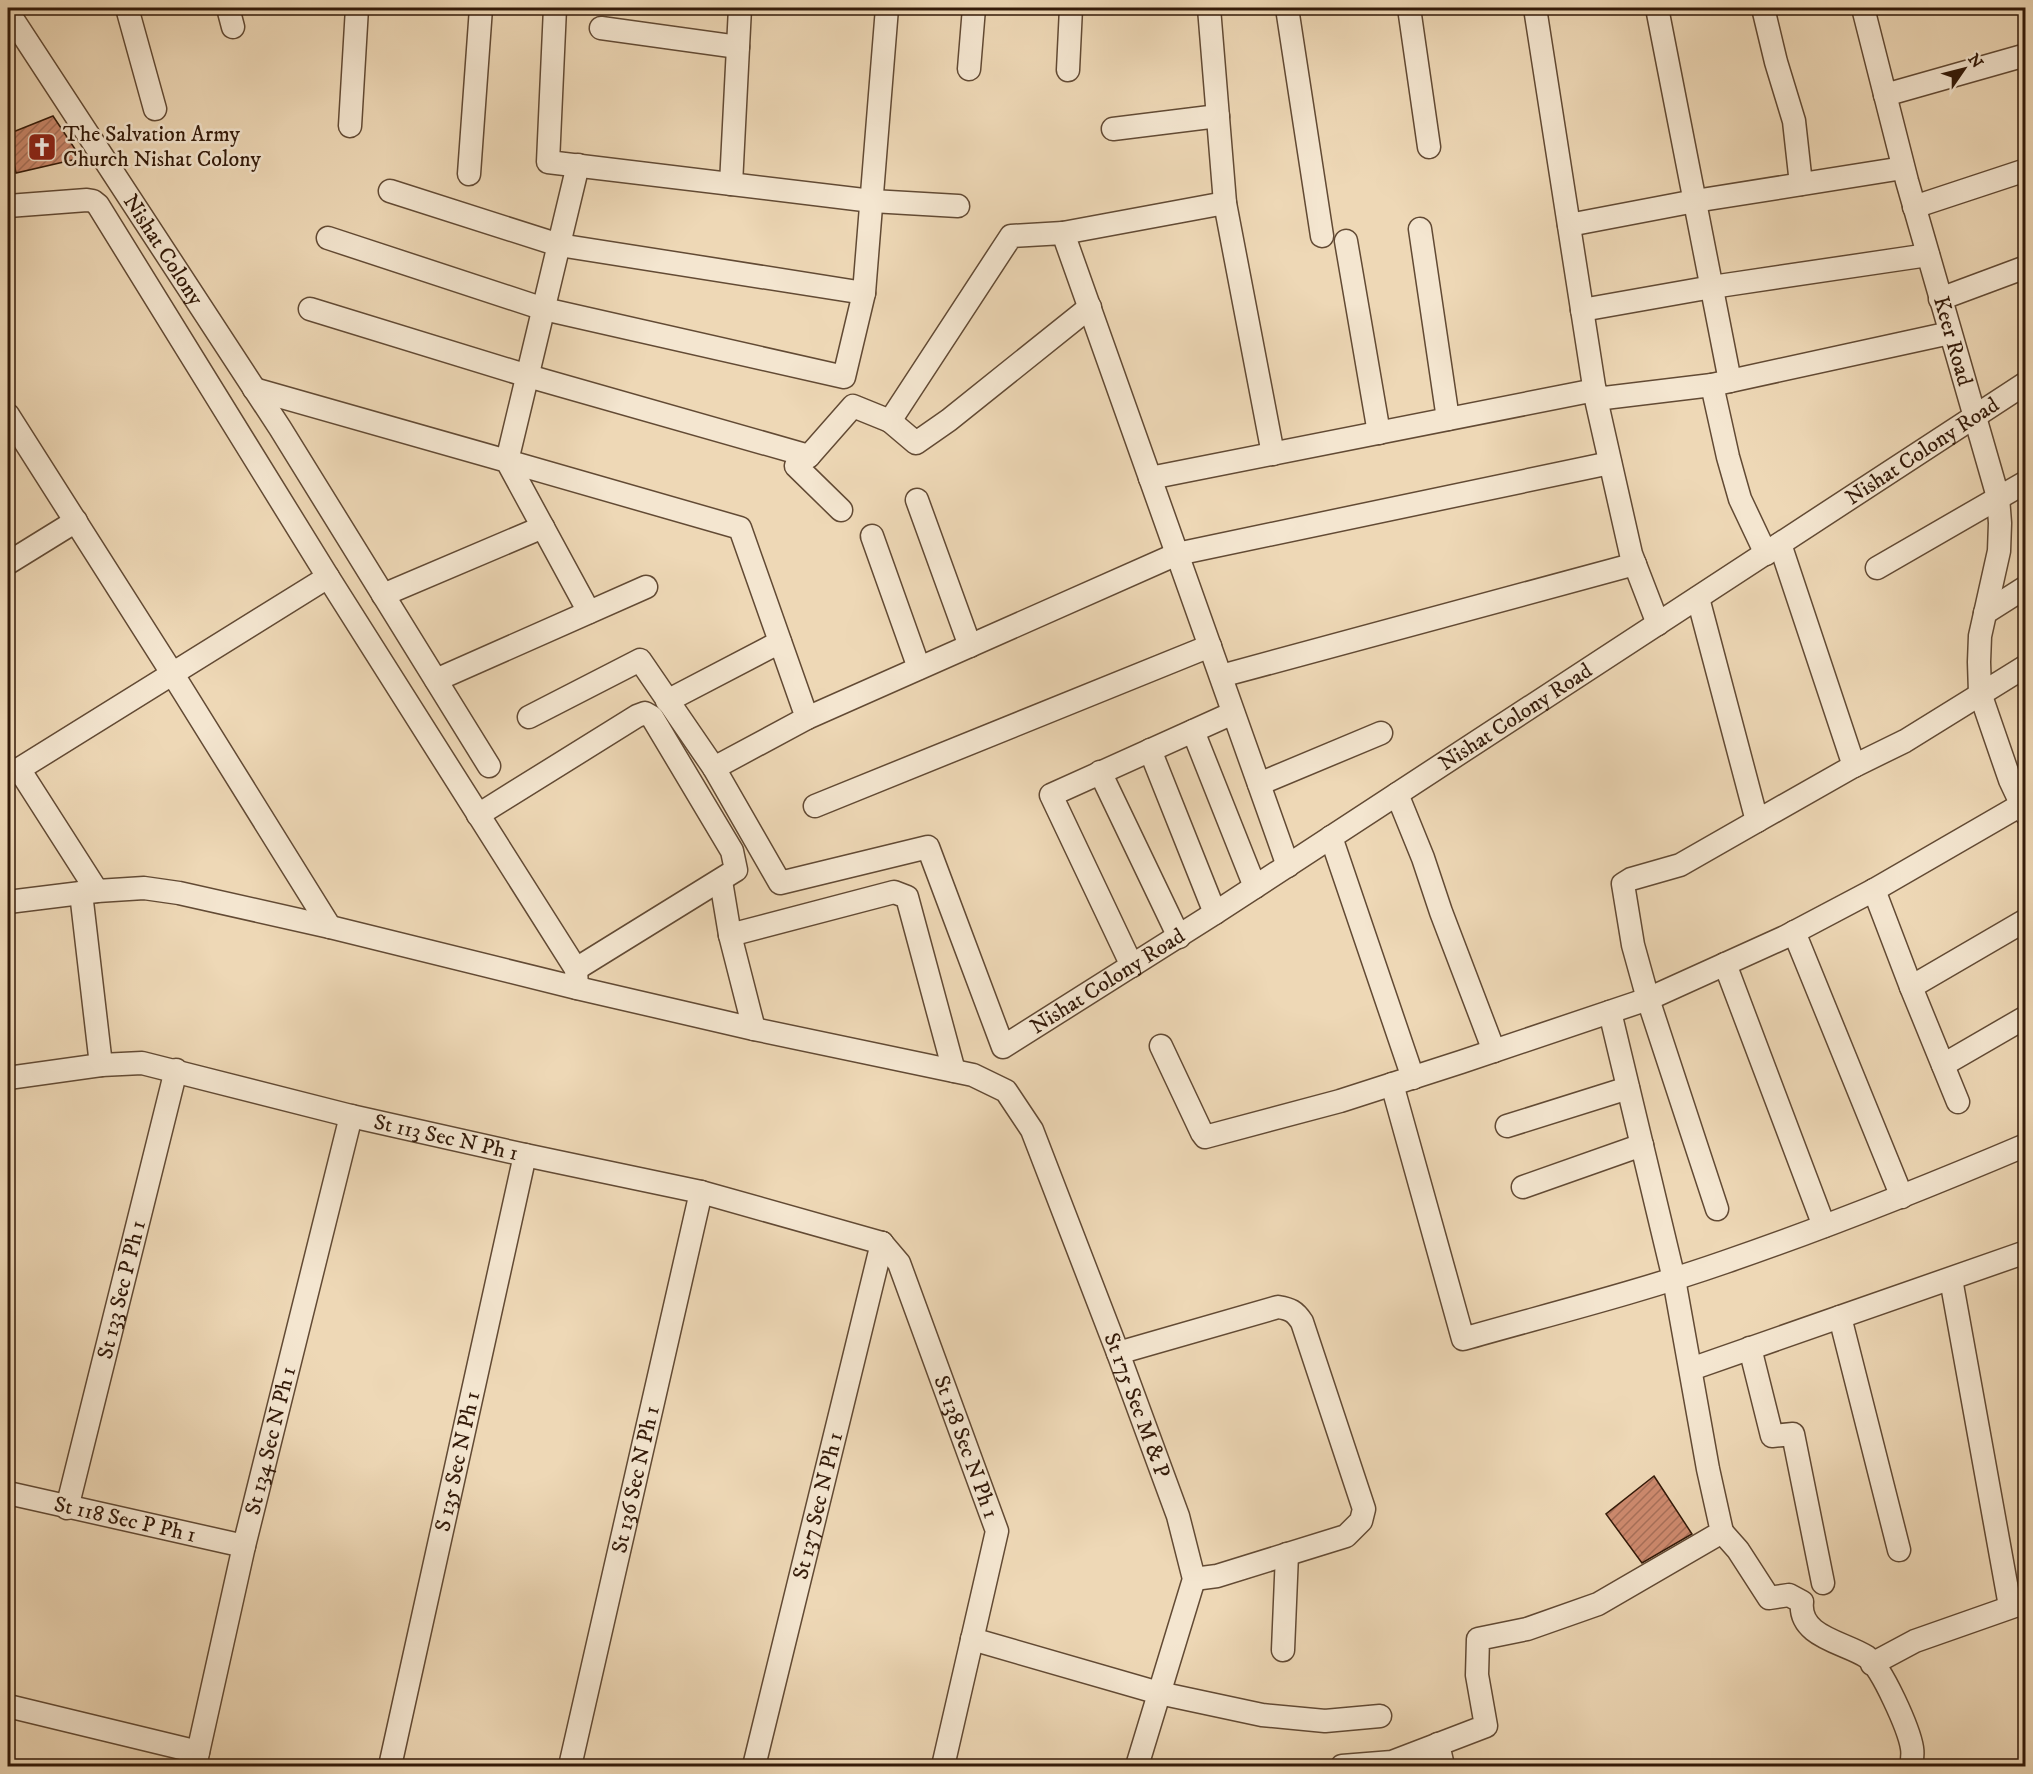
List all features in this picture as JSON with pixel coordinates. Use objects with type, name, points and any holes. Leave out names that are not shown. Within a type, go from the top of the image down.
[{"type":"street","points":[[127,8],[155,109]]},
{"type":"street","points":[[350,126],[357,8]]},
{"type":"street","points":[[469,174],[482,8]]},
{"type":"street","points":[[555,8],[548,162],[872,201],[958,206]]},
{"type":"street","points":[[731,184],[740,8]]},
{"type":"street","points":[[328,238],[544,309],[844,377],[864,293],[887,8]]},
{"type":"street","points":[[969,69],[974,8]]},
{"type":"street","points":[[1068,70],[1071,8]]},
{"type":"street","points":[[1209,8],[1225,203],[1273,454]]},
{"type":"street","points":[[1287,8],[1322,236]]},
{"type":"street","points":[[1409,8],[1429,147]]},
{"type":"street","points":[[1535,8],[1596,395],[1635,564],[1658,624]]},
{"type":"street","points":[[1657,8],[1713,287],[1728,457],[1740,499],[1773,549],[1854,766]]},
{"type":"street","points":[[1763,8],[1794,121],[1801,184]]},
{"type":"street","name":"Keer Road","points":[[1863,8],[1914,207],[1998,497],[1999,550],[1980,645],[1980,693],[2021,796]]},
{"type":"street","name":"Nishat Colony","points":[[8,12],[280,428],[489,766]]},
{"type":"street","points":[[601,28],[738,47]]},
{"type":"street","points":[[1884,95],[2025,55]]},
{"type":"street","points":[[1113,129],[1218,116]]},
{"type":"street","points":[[578,165],[507,461],[589,612]]},
{"type":"street","points":[[1569,225],[1695,201],[1904,168]]},
{"type":"street","points":[[1914,207],[2025,170]]},
{"type":"street","points":[[390,191],[559,244],[864,293]]},
{"type":"street","points":[[8,206],[87,200],[98,205],[478,815],[576,978],[736,870],[732,850],[652,717],[645,713],[478,815]]},
{"type":"street","points":[[890,421],[1011,236],[1064,233],[1225,203]]},
{"type":"street","points":[[1420,230],[1448,419]]},
{"type":"street","points":[[1064,233],[1288,866]]},
{"type":"street","points":[[1346,241],[1379,433]]},
{"type":"street","points":[[1582,310],[1713,287],[1928,255]]},
{"type":"street","points":[[1940,299],[2025,267]]},
{"type":"street","points":[[841,510],[796,465],[809,456],[853,406],[890,421],[916,443],[949,420],[1090,307]]},
{"type":"street","points":[[310,309],[528,376],[809,456]]},
{"type":"street","points":[[1150,478],[1448,419],[1596,395],[1721,383],[1950,333]]},
{"type":"street","name":"Nishat Colony Road","points":[[714,768],[780,883],[927,847],[1003,1047],[1288,866],[2025,383]]},
{"type":"street","points":[[254,389],[740,528],[807,718]]},
{"type":"street","points":[[8,415],[330,927]]},
{"type":"street","points":[[529,717],[640,660],[714,768],[807,718],[1177,554],[1610,463]]},
{"type":"street","points":[[1877,568],[2025,482]]},
{"type":"street","points":[[917,500],[970,646]]},
{"type":"street","points":[[8,563],[76,521]]},
{"type":"street","points":[[383,595],[543,527]]},
{"type":"street","points":[[872,536],[920,668]]},
{"type":"street","points":[[1221,676],[1635,564]]},
{"type":"street","points":[[100,1065],[89,892],[13,772],[328,577]]},
{"type":"street","points":[[436,680],[646,586]]},
{"type":"street","points":[[1985,613],[2025,586]]},
{"type":"street","points":[[1698,598],[1757,821]]},
{"type":"street","points":[[668,700],[780,642]]},
{"type":"street","points":[[815,806],[1210,646]]},
{"type":"street","points":[[1717,1209],[1648,999],[1633,945],[1623,884],[1631,879],[1680,865],[1854,766],[1905,741],[2025,666]]},
{"type":"street","points":[[1132,966],[1051,795],[1233,712]]},
{"type":"street","points":[[1193,731],[1255,887]]},
{"type":"street","points":[[1259,784],[1381,733]]},
{"type":"street","points":[[1150,750],[1215,913]]},
{"type":"street","points":[[1100,772],[1179,936]]},
{"type":"street","points":[[1397,794],[1494,1051]]},
{"type":"street","points":[[1161,1046],[1205,1137],[1340,1101],[1648,999],[1794,932],[1874,890],[2021,796]]},
{"type":"street","points":[[1331,837],[1402,1081],[1463,1339],[1674,1279],[1902,1197],[2025,1145]]},
{"type":"street","points":[[721,881],[730,935],[754,1029]]},
{"type":"street","name":"St 175 Sec M & P","points":[[8,902],[144,888],[179,893],[576,978],[754,1029],[964,1073],[1006,1091],[1032,1131],[1118,1353],[1178,1516],[1194,1580]]},
{"type":"street","points":[[1874,890],[1958,1102]]},
{"type":"street","points":[[730,935],[894,892],[907,897],[964,1073]]},
{"type":"street","points":[[1911,987],[2025,920]]},
{"type":"street","points":[[1794,932],[1902,1197]]},
{"type":"street","points":[[1725,964],[1824,1226]]},
{"type":"street","points":[[1610,1012],[1674,1279],[1708,1469],[1722,1532],[1738,1550],[1769,1598],[1789,1595],[1802,1602],[1801,1613],[1809,1626],[1830,1640],[1868,1658],[1900,1712],[1912,1748],[1911,1767]]},
{"type":"street","points":[[1943,1065],[2025,1017]]},
{"type":"street","name":"St 113 Sec N Ph 1","points":[[8,1078],[100,1065],[142,1063],[351,1116],[701,1192],[882,1243]]},
{"type":"street","name":"St 133 Sec P Ph 1","points":[[67,1508],[176,1070]]},
{"type":"street","points":[[1507,1126],[1628,1088]]},
{"type":"street","name":"St 134 Sec N Ph 1","points":[[196,1759],[244,1546],[351,1116]]},
{"type":"street","points":[[1523,1187],[1642,1145]]},
{"type":"street","name":"S 135 Sec N Ph 1","points":[[390,1767],[525,1155]]},
{"type":"street","name":"St 136 Sec N Ph 1","points":[[570,1767],[701,1192]]},
{"type":"street","name":"St 138 Sec N Ph 1","points":[[882,1243],[899,1263],[998,1531],[943,1767]]},
{"type":"street","name":"St 137 Sec N Ph 1","points":[[754,1767],[882,1243]]},
{"type":"street","points":[[1691,1369],[2025,1251]]},
{"type":"street","points":[[1872,1664],[1915,1641],[2018,1604],[1951,1279]]},
{"type":"street","points":[[1118,1353],[1278,1307],[1290,1309],[1302,1322],[1364,1509],[1361,1521],[1346,1536],[1217,1576],[1194,1580],[1137,1767]]},
{"type":"street","points":[[1840,1317],[1899,1550]]},
{"type":"street","points":[[1750,1347],[1772,1436],[1792,1434],[1823,1583]]},
{"type":"street","name":"St 118 Sec P Ph 1","points":[[8,1494],[244,1546]]},
{"type":"street","points":[[1342,1767],[1392,1762],[1485,1726],[1477,1675],[1478,1639],[1527,1629],[1598,1604],[1722,1532]]},
{"type":"street","points":[[1283,1650],[1287,1554]]},
{"type":"street","points":[[972,1639],[1159,1693],[1262,1715],[1325,1721],[1380,1716]]},
{"type":"street","points":[[8,1706],[196,1759]]},
{"type":"street","points":[[1438,1744],[1443,1767]]},
{"type":"building","name":"The Salvation Army Church Nishat Colony","points":[[53,116],[81,158],[16,173],[8,134]]},
{"type":"building","points":[[1654,1476],[1692,1534],[1642,1563],[1606,1514]]},
{"type":"place","name":"The Salvation Army Church Nishat Colony","points":[[42,147]]}]
